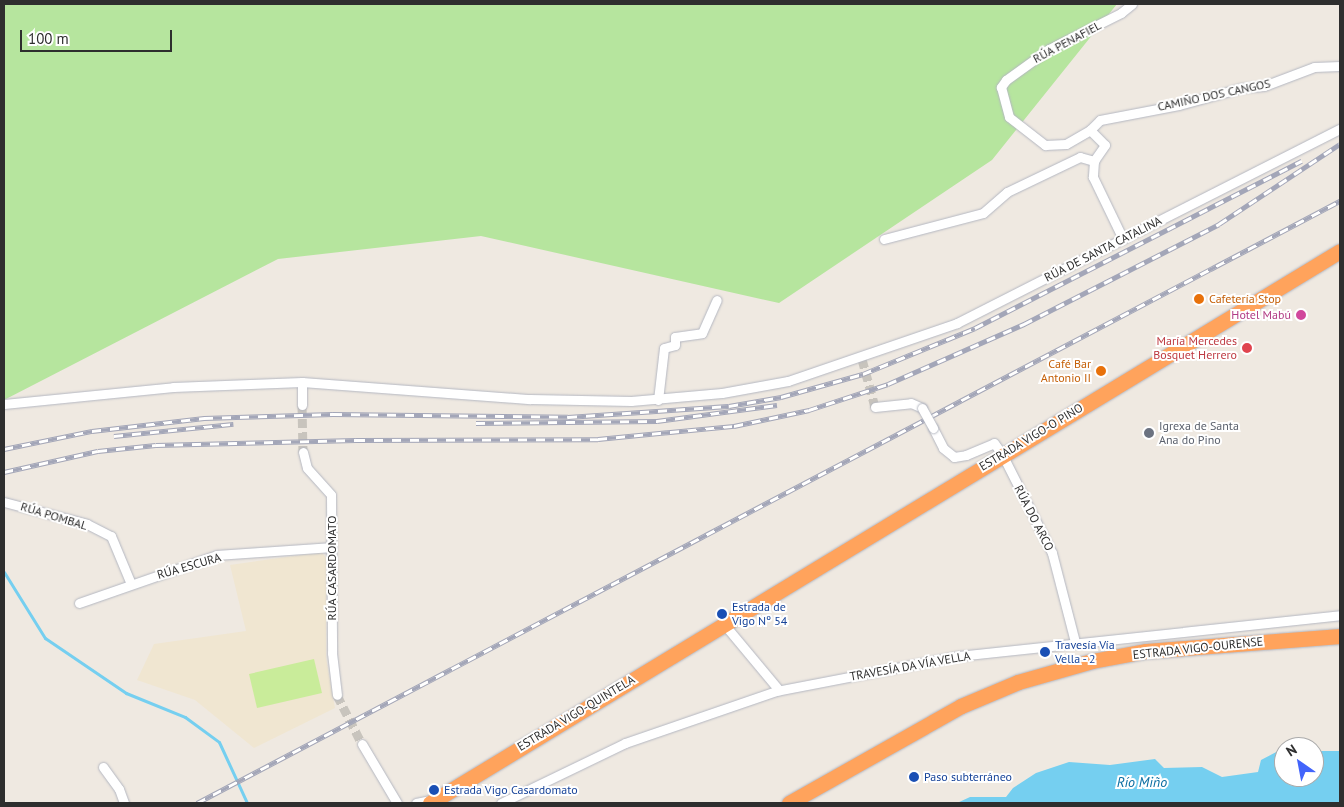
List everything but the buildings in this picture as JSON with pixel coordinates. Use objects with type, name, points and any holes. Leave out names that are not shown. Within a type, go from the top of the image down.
[{"type":"highway","name":"ESTRADA VIGO-O PINO","points":[[724,624],[1002,454],[1340,252]]},
{"type":"highway","name":"ESTRADA VIGO-QUINTELA","points":[[436,802],[503,757],[724,624]]},
{"type":"highway","name":"ESTRADA VIGO-OURENSE","points":[[789,803],[961,706],[1018,682],[1092,662],[1146,651],[1340,636]]},
{"type":"street","name":"RÚA PENAFIEL","points":[[1006,111],[1002,87],[1006,80],[1049,49],[1121,13],[1132,4]]},
{"type":"street","name":"CAMIÑO DOS CANGOS","points":[[1006,111],[1009,117],[1045,144],[1066,144],[1090,130],[1100,120],[1179,105],[1240,88],[1264,86],[1314,66],[1340,66]]},
{"type":"street","name":"RÚA DE SANTA CATALINA","points":[[4,404],[173,387],[302,382],[530,399],[658,400],[722,393],[788,381],[862,359],[956,323],[1340,129]]},
{"type":"street","points":[[1090,130],[1105,145],[1094,161],[1093,177],[1123,239]]},
{"type":"street","points":[[884,239],[983,213],[1007,192],[1080,158],[1094,161]]},
{"type":"street","points":[[658,400],[664,348],[675,345],[676,337],[702,333],[718,300]]},
{"type":"street","points":[[302,382],[302,405]]},
{"type":"street","points":[[875,407],[912,404],[922,408],[943,448],[954,457],[966,455],[994,443],[1002,454]]},
{"type":"street","name":"RÚA CASARDOMATO","points":[[303,452],[307,468],[331,495],[332,653],[337,695]]},
{"type":"street","name":"RÚA DO ARCO","points":[[1002,454],[1052,553],[1075,642]]},
{"type":"street","name":"RÚA POMBAL","points":[[4,502],[38,508],[87,524],[111,536],[131,584]]},
{"type":"street","name":"RÚA ESCURA","points":[[79,603],[217,555],[332,547]]},
{"type":"street","name":"TRAVESÍA DA VÍA VELLA","points":[[501,803],[624,743],[780,690],[958,656],[1075,642],[1340,616]]},
{"type":"street","points":[[724,624],[780,690]]},
{"type":"street","points":[[362,744],[397,803]]},
{"type":"street","points":[[103,767],[119,789],[124,803]]},
{"type":"street","points":[[416,803],[436,802]]},
{"type":"shaded area","points":[[322,552],[326,558],[326,658],[335,708],[254,748],[195,700],[137,680],[154,644],[246,631],[230,565]]},
{"type":"green space","points":[[4,4],[1117,4],[992,160],[779,303],[481,236],[278,259],[4,400]]},
{"type":"green space","points":[[314,659],[322,693],[257,708],[249,674]]},
{"type":"water","name":"Río Miño","points":[[1324,751],[1340,751],[1340,803],[957,803],[970,797],[1006,797],[1013,788],[1036,773],[1069,762],[1110,765],[1155,759],[1164,768],[1202,767],[1222,777],[1258,772],[1261,760],[1274,753],[1274,787],[1324,787]]},
{"type":"waterway","points":[[4,572],[45,638],[126,693],[185,717],[219,742],[247,803]]},
{"type":"tunnel","points":[[862,359],[875,407]]},
{"type":"tunnel","points":[[302,405],[303,452]]},
{"type":"tunnel","points":[[337,695],[362,744]]},
{"type":"railway","points":[[4,472],[98,451],[156,445],[356,440],[598,439],[734,426],[809,410],[888,384],[1024,324],[1219,224],[1340,144]]},
{"type":"railway","points":[[4,449],[92,431],[204,418],[333,414],[568,417],[729,406],[781,397],[863,374],[975,328],[1302,161]]},
{"type":"railway","points":[[197,803],[1340,201]]},
{"type":"railway","points":[[476,423],[657,421],[777,405]]},
{"type":"railway","points":[[114,436],[233,424]]},
{"type":"place","name":"Cafetería Stop","points":[[1199,299]]},
{"type":"place","name":"Hotel Mabú","points":[[1301,315]]},
{"type":"place","name":"María Mercedes Bosquet Herrero","points":[[1247,348]]},
{"type":"place","name":"Café Bar Antonio II","points":[[1101,371]]},
{"type":"place","name":"Igrexa de Santa Ana do Pino","points":[[1149,433]]},
{"type":"place","name":"Estrada de Vigo Nº 54","points":[[722,614]]},
{"type":"place","name":"Travesía Vía Vella - 2","points":[[1045,652]]},
{"type":"place","name":"Paso subterráneo","points":[[914,777]]},
{"type":"place","name":"Estrada Vigo Casardomato","points":[[434,790]]}]
